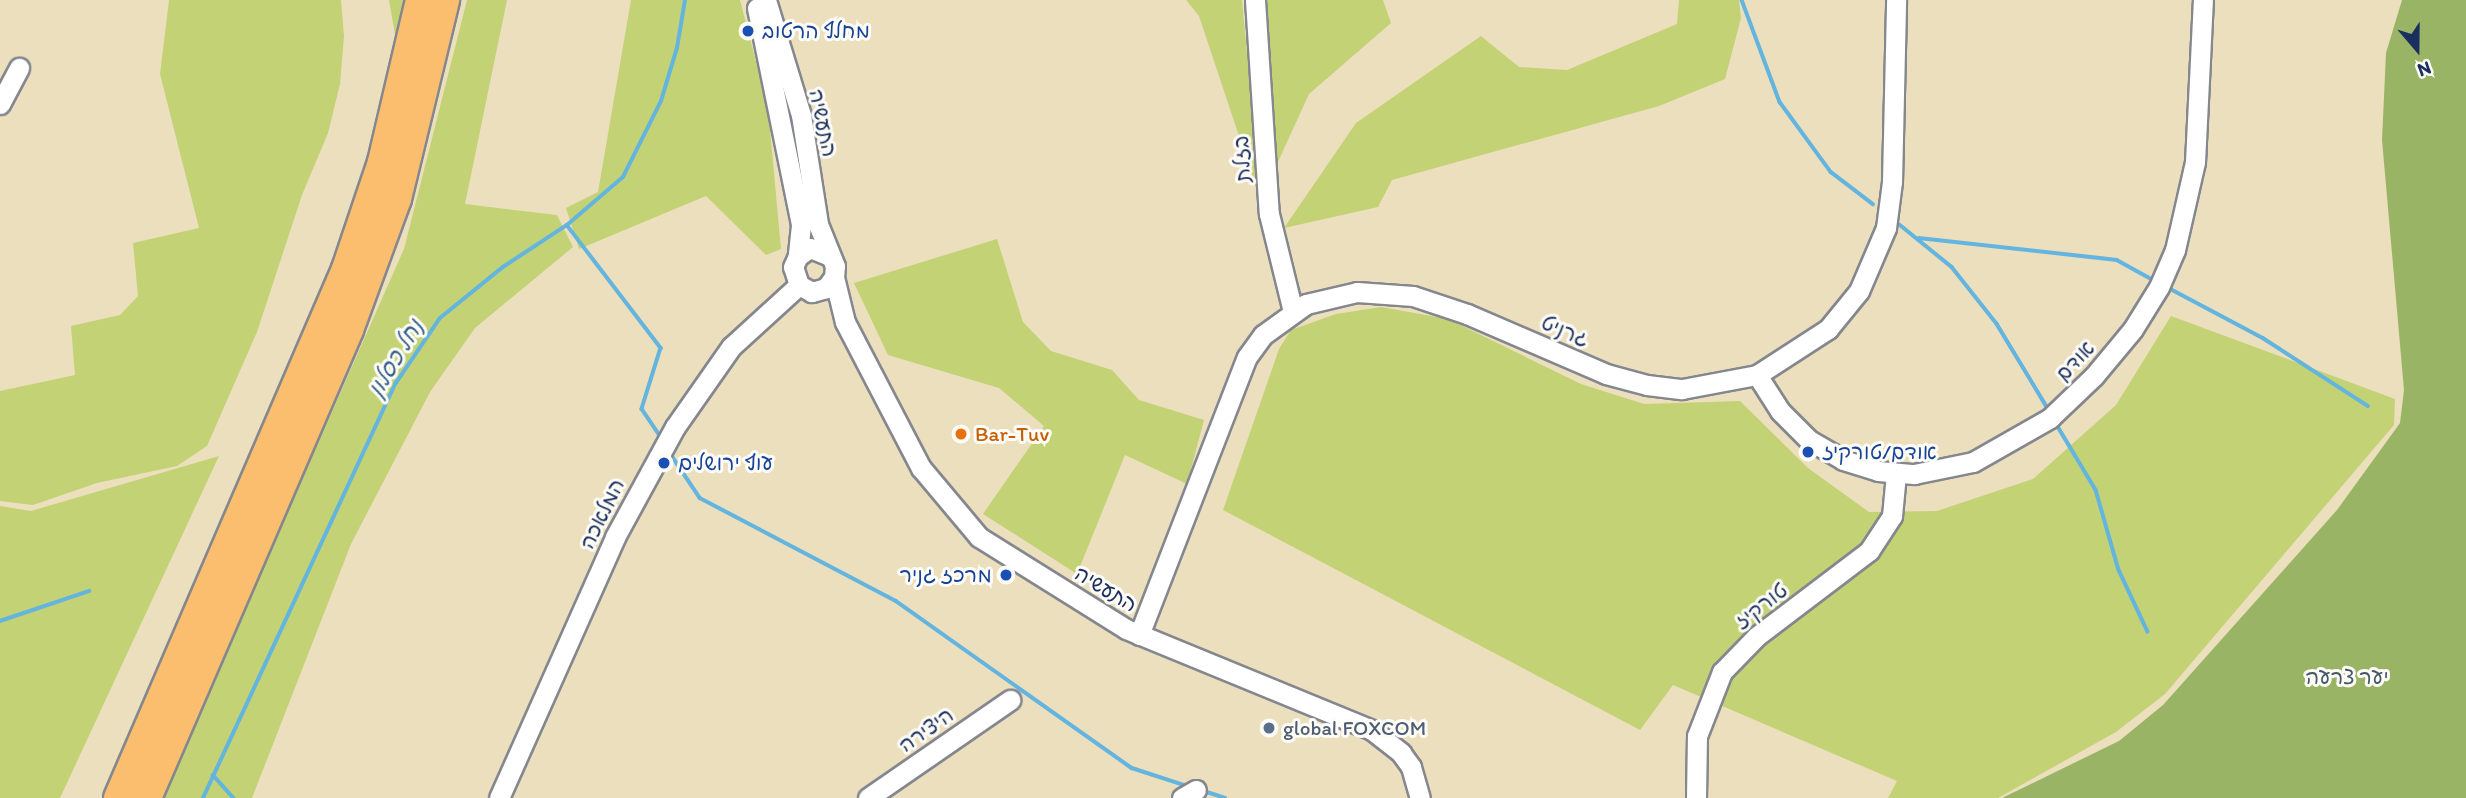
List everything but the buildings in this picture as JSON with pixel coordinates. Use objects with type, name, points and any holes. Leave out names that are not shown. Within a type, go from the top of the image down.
[{"type":"highway","points":[[118,798],[346,269],[382,162],[420,0]]},
{"type":"highway","points":[[146,798],[349,330],[397,199],[445,0]]},
{"type":"highway","points":[[109,798],[169,681]]},
{"type":"street","points":[[756,0],[801,225],[793,274],[806,288],[826,288],[834,277],[830,256],[817,248],[798,256]]},
{"type":"street","name":"התעשיה","points":[[766,0],[801,115],[818,224],[830,256]]},
{"type":"street","name":"בזלת","points":[[1255,0],[1269,215],[1293,312]]},
{"type":"street","name":"גרניט","points":[[1139,635],[1247,357],[1263,335],[1293,312],[1331,296],[1357,292],[1413,296],[1467,314],[1606,374],[1647,385],[1699,388],[1757,375],[1828,329],[1859,292],[1879,250],[1892,182],[1896,0]]},
{"type":"street","name":"אודם","points":[[1757,375],[1780,411],[1809,440],[1843,460],[1896,474],[1944,470],[1973,462],[2026,436],[2094,376],[2150,304],[2175,250],[2192,186],[2203,0]]},
{"type":"street","points":[[0,104],[19,68]]},
{"type":"street","name":"התעשיה","points":[[834,277],[845,323],[921,468],[979,537],[1139,635],[1372,730],[1411,766],[1420,798]]},
{"type":"street","name":"התעשיה","points":[[806,288],[845,323]]},
{"type":"street","name":"המלאכה","points":[[499,798],[615,537],[675,427],[731,346],[806,288]]},
{"type":"street","name":"טורקיז","points":[[1696,798],[1697,736],[1722,672],[1757,636],[1869,551],[1892,516],[1896,474]]},
{"type":"street","name":"היצירה","points":[[868,798],[1010,700]]},
{"type":"green space","points":[[169,0],[341,0],[344,36],[340,84],[328,133],[302,195],[257,332],[207,446],[177,466],[97,483],[33,505],[0,501],[0,391],[75,375],[71,326],[120,315],[138,296],[133,243],[199,228],[160,74]]},
{"type":"green space","points":[[389,0],[409,0],[398,52]]},
{"type":"green space","points":[[467,0],[507,0],[465,204],[557,215],[573,247],[475,328],[430,392],[351,544],[252,798],[161,798],[404,249]]},
{"type":"green space","points":[[631,0],[740,0],[768,108],[781,249],[766,255],[706,196],[579,249],[566,208],[598,192]]},
{"type":"green space","points":[[1186,0],[1242,0],[1258,171],[1256,187],[1199,16]]},
{"type":"green space","points":[[1266,0],[1383,0],[1391,23],[1309,94],[1277,164]]},
{"type":"green space","points":[[1679,0],[1739,0],[1741,18],[1725,79],[1659,106],[1392,180],[1378,207],[1284,228],[1356,123],[1481,36],[1519,67],[1567,70],[1677,24]]},
{"type":"green space","name":"יער צרעה","points":[[2402,0],[2466,0],[2466,798],[2002,798],[2119,741],[2163,705],[2337,510],[2400,423],[2404,390],[2382,140],[2386,53]]},
{"type":"green space","points":[[997,239],[1023,322],[1051,351],[1112,370],[1139,400],[1204,420],[1187,484],[1125,455],[1077,574],[983,514],[1044,426],[999,388],[888,355],[854,283]]},
{"type":"green space","points":[[1381,307],[1448,319],[1581,384],[1644,404],[1740,401],[1808,468],[1869,512],[1937,511],[2033,479],[2116,405],[2171,316],[2395,399],[2394,425],[2165,694],[2116,732],[1998,798],[1888,798],[1897,781],[1673,685],[1640,730],[1223,510],[1279,349],[1291,330],[1336,314]]},
{"type":"green space","points":[[219,456],[60,798],[0,798],[0,506],[31,511]]},
{"type":"waterway","name":"נחל כסלון","points":[[203,798],[396,383],[440,318],[503,267],[567,225],[623,177],[661,101],[677,48],[685,0]]},
{"type":"waterway","points":[[1742,0],[1780,102],[1831,172],[1873,204]]},
{"type":"waterway","points":[[1899,224],[1952,267],[1997,324],[2047,407]]},
{"type":"waterway","points":[[567,225],[661,348],[642,409],[661,437]]},
{"type":"waterway","points":[[1919,238],[2117,260],[2155,281]]},
{"type":"waterway","points":[[2165,286],[2263,338],[2368,406]]},
{"type":"waterway","points":[[2057,425],[2096,490],[2119,570],[2148,632]]},
{"type":"waterway","points":[[670,453],[700,498],[896,601],[1132,768],[1187,786]]},
{"type":"waterway","points":[[0,621],[89,591]]},
{"type":"waterway","points":[[213,775],[234,798]]},
{"type":"waterway","points":[[1204,791],[1225,798]]},
{"type":"place","name":"מחלף הרטוב","points":[[748,31]]},
{"type":"place","name":"Bar-Tuv","points":[[961,434]]},
{"type":"place","name":"אודם/טורקיז","points":[[1808,452]]},
{"type":"place","name":"עוף ירושלים","points":[[664,463]]},
{"type":"place","name":"מרכז גניר","points":[[1006,575]]},
{"type":"place","name":"global FOXCOM","points":[[1269,728]]}]
